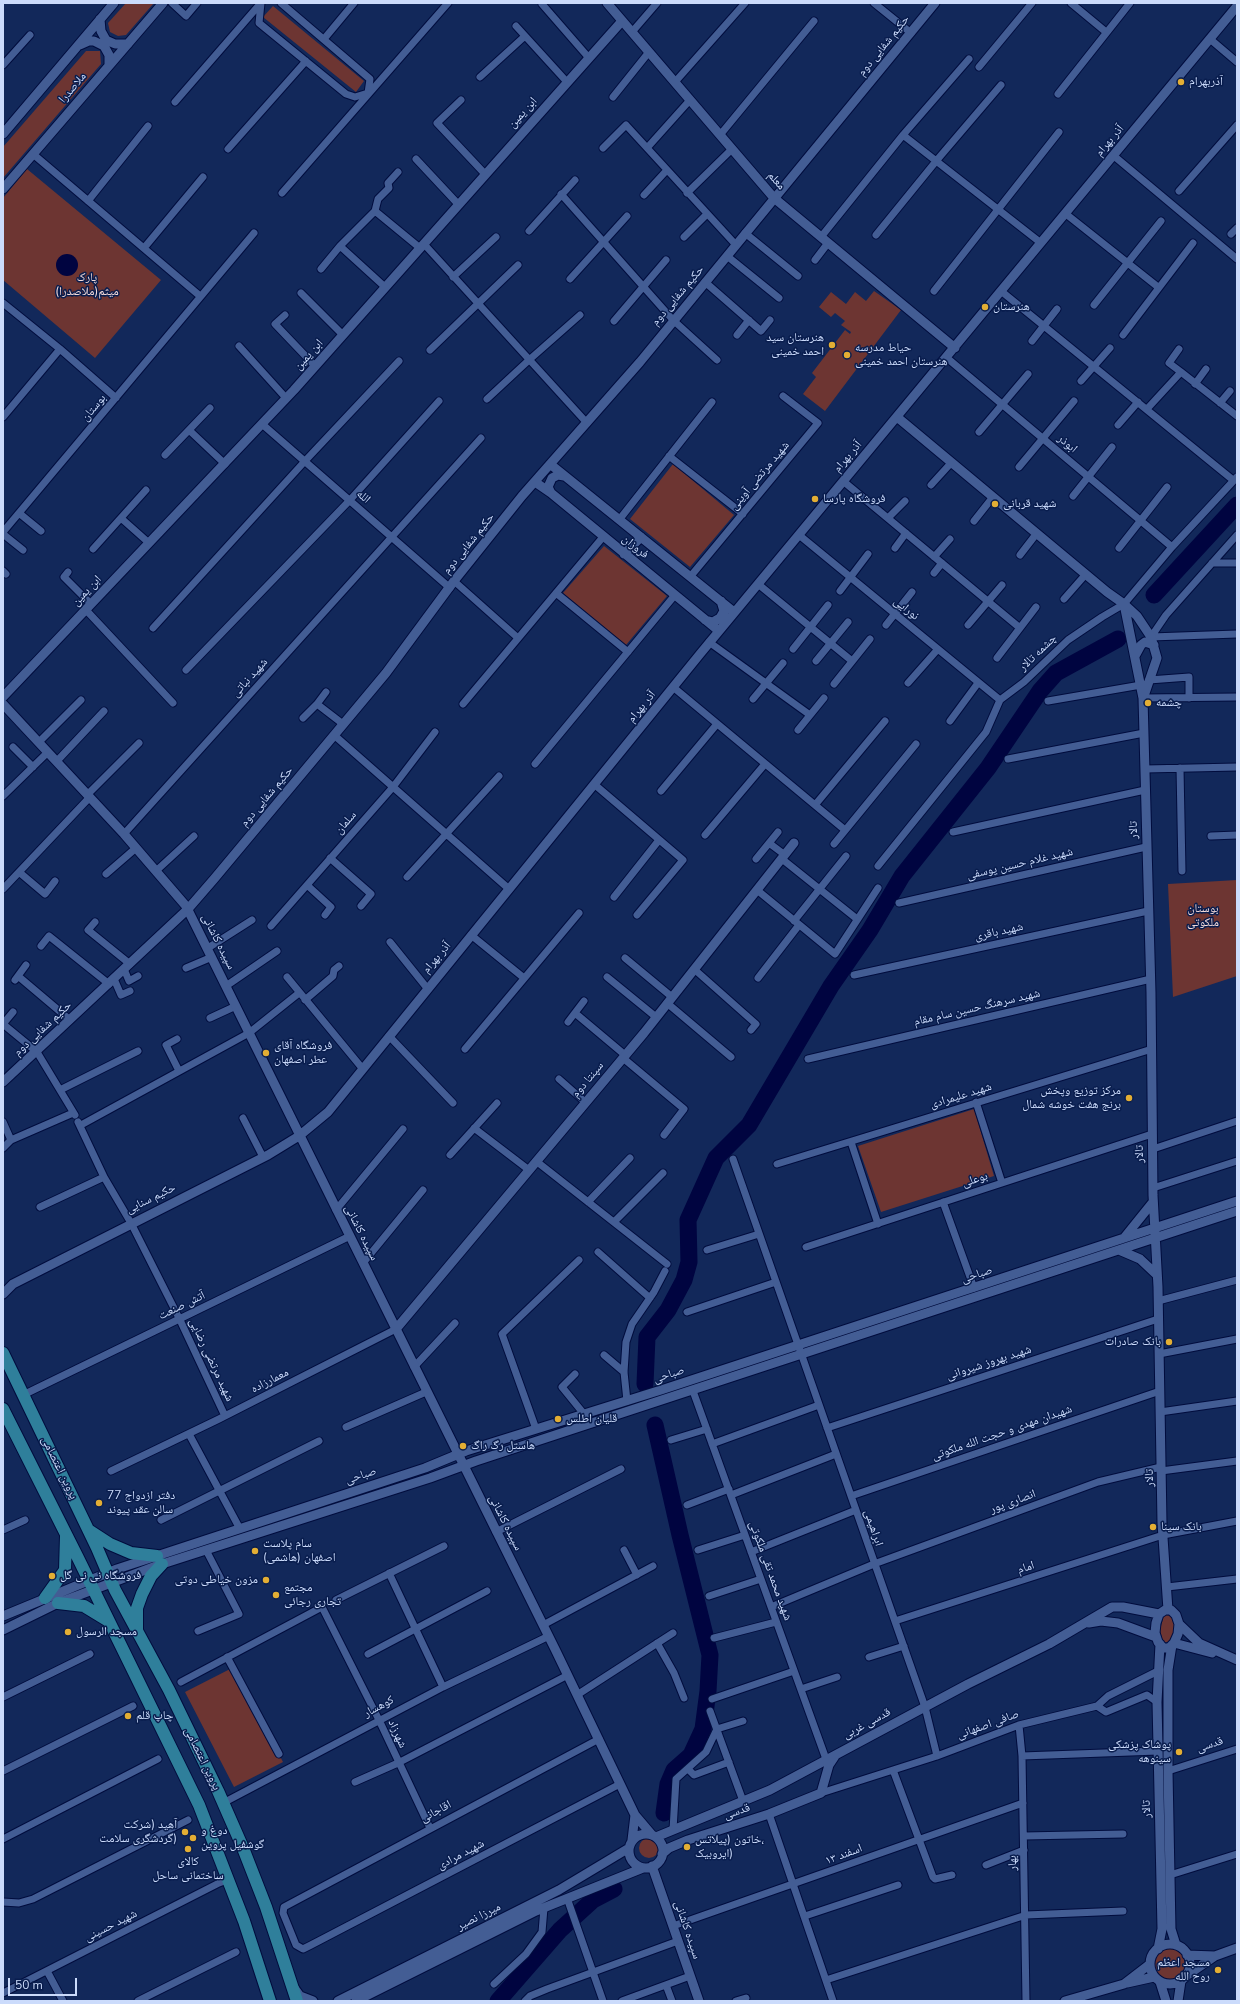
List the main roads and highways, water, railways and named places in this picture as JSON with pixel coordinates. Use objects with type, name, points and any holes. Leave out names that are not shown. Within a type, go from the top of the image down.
[{"type":"main road","name":"پروین اعتصامی","points":[[3,1352],[110,1578],[136,1630],[169,1690],[223,1803],[243,1848],[266,1907],[290,1984],[297,2001]]},
{"type":"main road","name":"پروین اعتصامی","points":[[3,1409],[199,1805],[229,1879],[270,2001]]},
{"type":"main road","points":[[89,1531],[110,1544],[131,1553],[159,1560],[142,1594],[137,1608],[136,1630]]},
{"type":"main road","points":[[45,1598],[65,1570],[66,1535]]},
{"type":"main road","points":[[58,1603],[84,1606],[109,1622]]},
{"type":"waterway","points":[[1154,595],[1237,505]]},
{"type":"waterway","points":[[645,1384],[647,1337],[668,1310],[684,1280],[689,1262],[688,1220],[716,1158],[749,1125],[831,986],[870,930],[902,876],[988,768],[1040,691],[1056,673],[1118,639]]},
{"type":"waterway","points":[[655,1425],[680,1535],[710,1655],[708,1691],[703,1729],[691,1755],[674,1770],[668,1784],[664,1813]]},
{"type":"waterway","points":[[498,2001],[560,1930],[593,1900],[614,1889]]},
{"type":"place","name":"آذربهرام","points":[[1181,82]]},
{"type":"place","name":"هنرستان","points":[[985,307]]},
{"type":"place","name":"هنرستان سید احمد خمینی","points":[[832,345]]},
{"type":"place","name":"حیاط مدرسه هنرستان احمد خمینی","points":[[847,355]]},
{"type":"place","name":"فروشگاه پارسا","points":[[815,499]]},
{"type":"place","name":"شهید قربانی","points":[[995,504]]},
{"type":"place","name":"چشمه","points":[[1148,703]]},
{"type":"place","name":"فروشگاه آقای عطر اصفهان","points":[[266,1053]]},
{"type":"place","name":"مرکز توزیع وپخش برنج هفت خوشه شمال","points":[[1129,1098]]},
{"type":"place","name":"بانک صادرات","points":[[1169,1342]]},
{"type":"place","name":"قلیان اطلس","points":[[558,1419]]},
{"type":"place","name":"هاستل رگ راگ","points":[[463,1446]]},
{"type":"place","name":"دفتر ازدواج 77 سالن عقد پیوند","points":[[99,1503]]},
{"type":"place","name":"بانک سینا","points":[[1153,1527]]},
{"type":"place","name":"سام پلاست اصفهان (هاشمی)","points":[[255,1551]]},
{"type":"place","name":"فروشگاه نی نی گل","points":[[52,1576]]},
{"type":"place","name":"مزون خیاطی دوتی","points":[[266,1580]]},
{"type":"place","name":"مجتمع تجاری رجائی","points":[[276,1595]]},
{"type":"place","name":"مسجد الرسول","points":[[68,1632]]},
{"type":"place","name":"چاپ قلم","points":[[128,1716]]},
{"type":"place","name":"پوشاک پزشکی سینوهه","points":[[1179,1752]]},
{"type":"place","name":"آهید (شرکت گردشگری سلامت)","points":[[185,1832]]},
{"type":"place","name":"دوغ و گوشفیل پروین","points":[[193,1838]]},
{"type":"place","name":"خاتون (پیلاتس، ایروبیک)","points":[[687,1847]]},
{"type":"place","name":"کالای ساختمانی ساحل","points":[[188,1849]]},
{"type":"place","name":"مسجد اعظم روح الله","points":[[1218,1970]]},
{"type":"park label","name":"پارک میثم(ملاصدرا)","points":[[87,285]]},
{"type":"park label","name":"بوستان ملکوتی","points":[[1203,916]]}]
